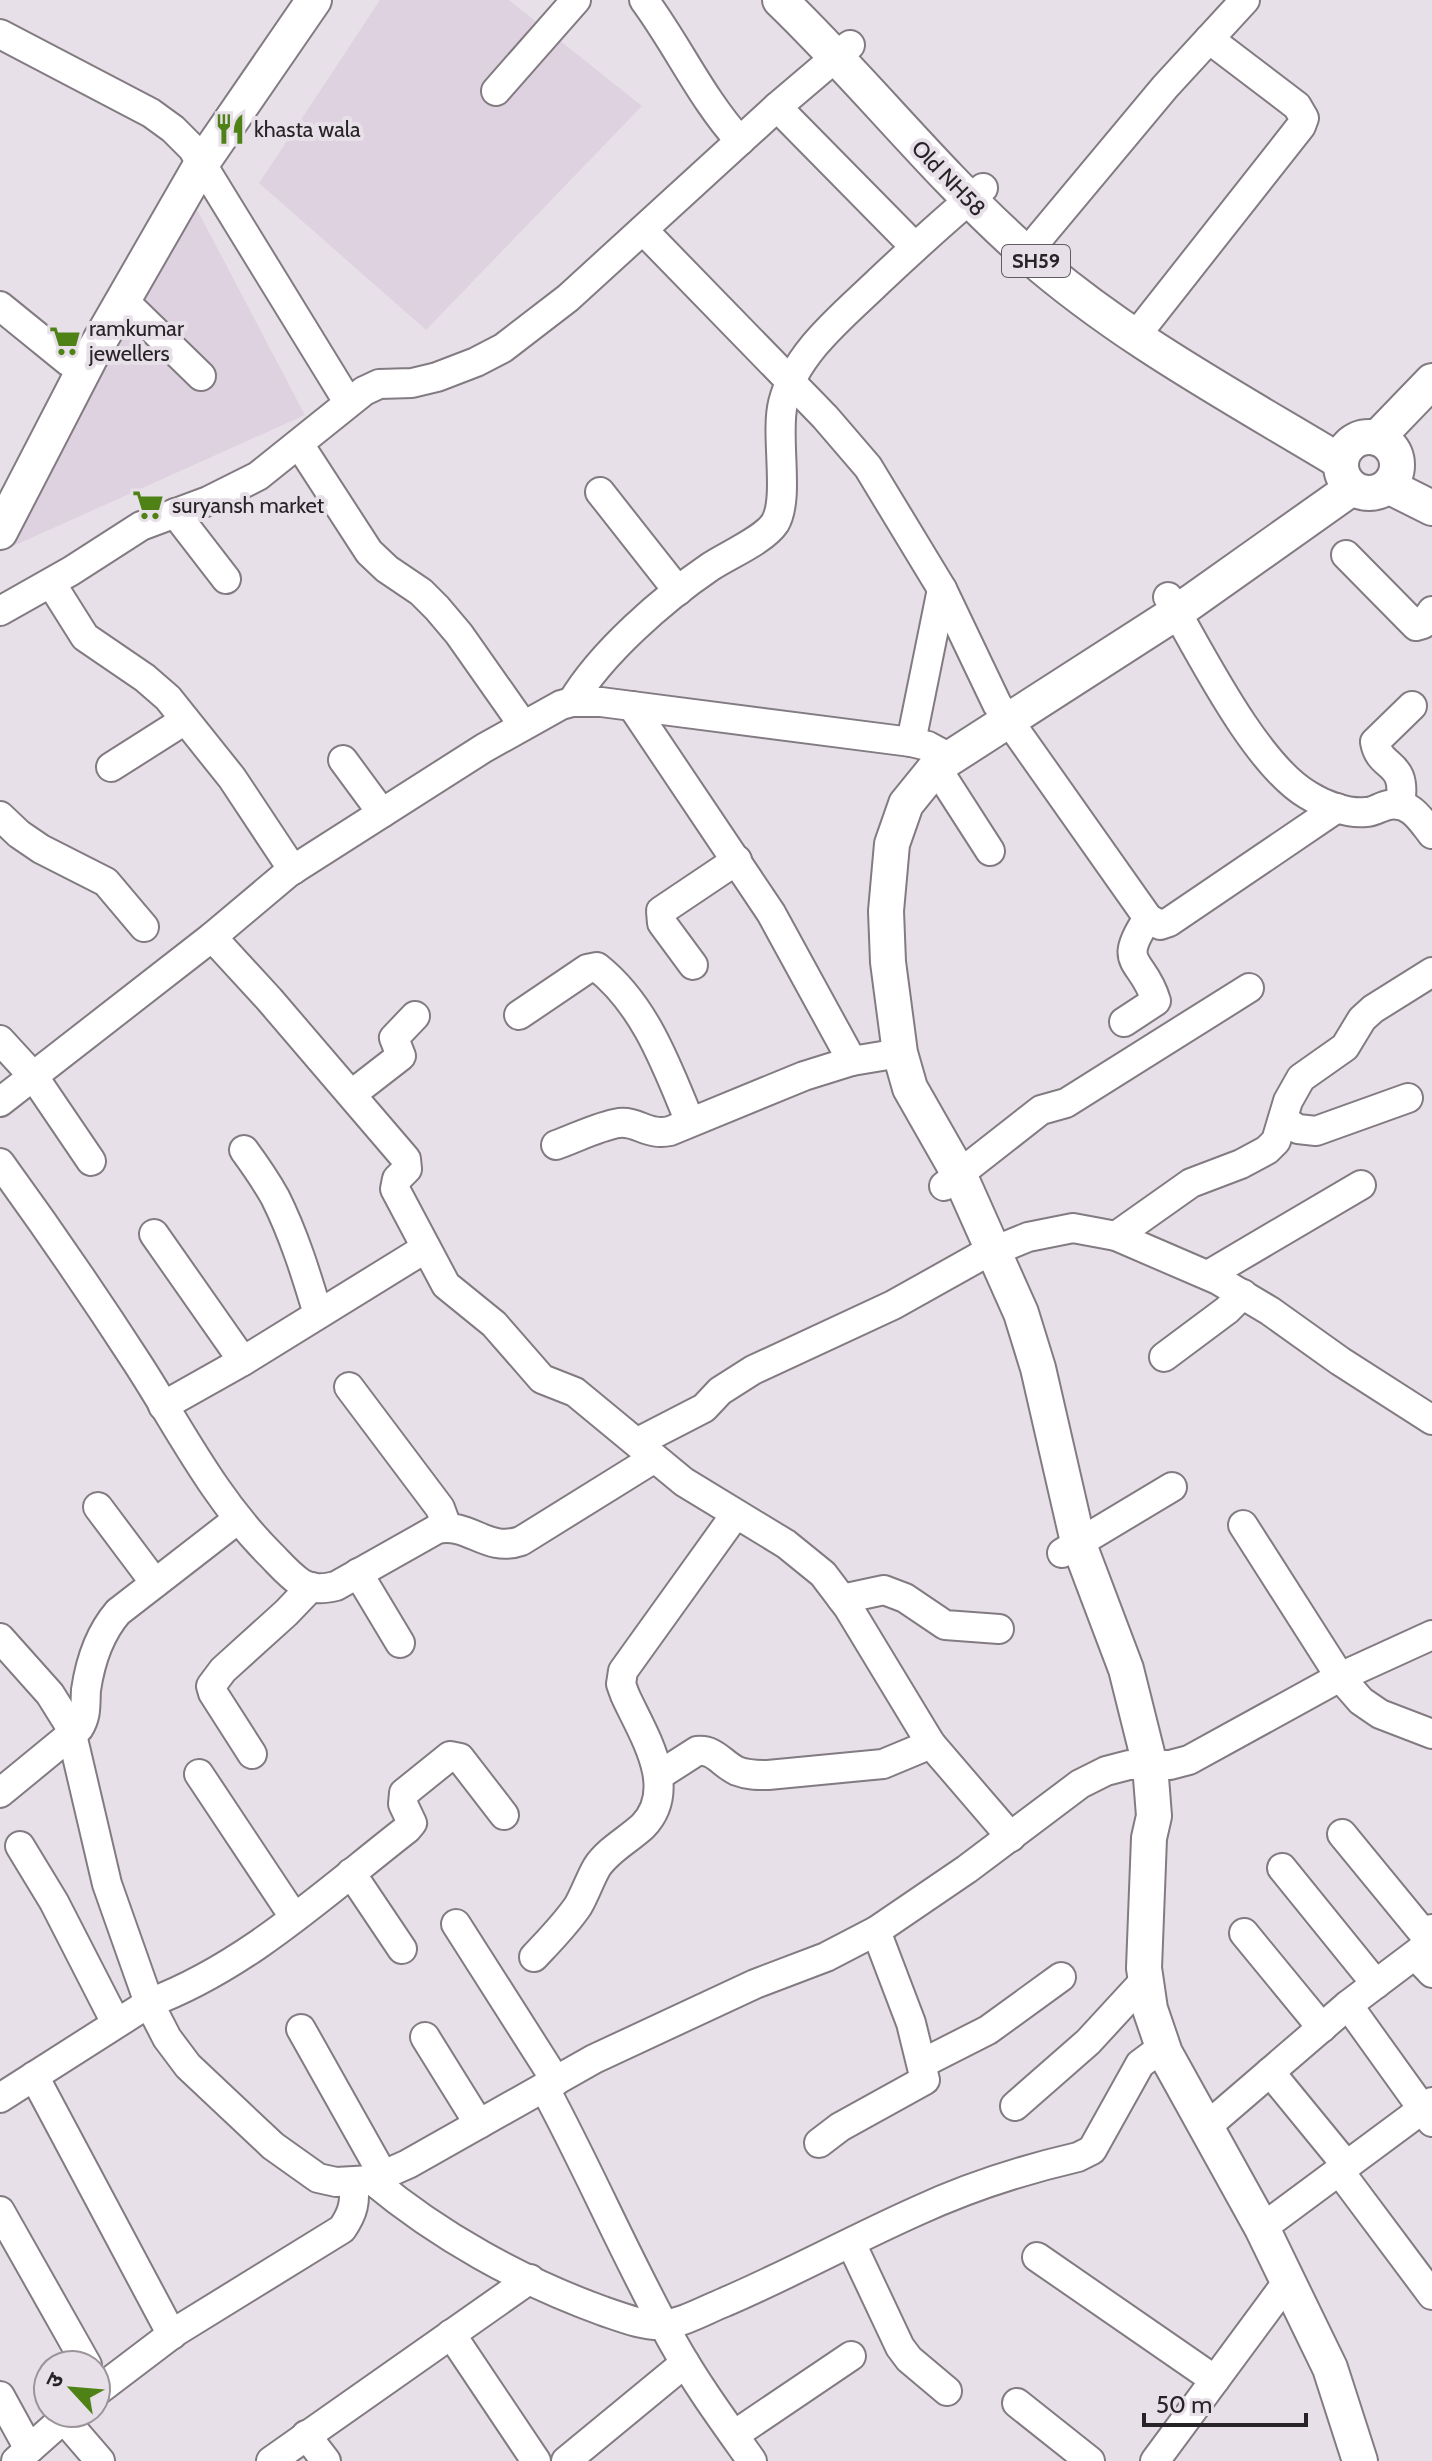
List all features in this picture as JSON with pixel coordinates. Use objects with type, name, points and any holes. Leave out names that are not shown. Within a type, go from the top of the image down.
[{"type":"main road","points":[[0,493],[69,362],[292,0]]},
{"type":"main road","points":[[0,532],[197,155],[314,0]]},
{"type":"main road","name":"Old NH58","points":[[780,0],[843,50]]},
{"type":"main road","name":"Old NH58","points":[[806,0],[843,50],[976,194],[1020,248],[1140,329],[1367,464],[1432,508]]},
{"type":"main road","name":"Old NH58","points":[[976,194],[1039,238],[1140,329]]},
{"type":"main road","points":[[1367,464],[1432,381]]},
{"type":"main road","points":[[1360,2461],[1330,2368],[1262,2228],[1163,2047],[1150,2009],[1146,1979],[1149,1838],[1140,1821],[1140,1765],[1107,1675],[986,1254],[952,1180],[892,1095],[892,1054],[869,964],[866,911],[873,840],[889,795],[931,753],[1003,712],[1172,605],[1367,464],[1432,408]]},
{"type":"main road","name":"Old NH58","points":[[1367,464],[1432,487]]},
{"type":"street","points":[[496,91],[576,0]]},
{"type":"street","points":[[644,0],[708,102],[740,141]]},
{"type":"street","points":[[1039,238],[1165,87],[1245,0]]},
{"type":"street","points":[[0,34],[151,113],[173,129],[197,155],[348,402]]},
{"type":"street","points":[[1140,329],[1301,126],[1304,118],[1297,106],[1209,39]]},
{"type":"street","points":[[0,611],[51,583],[134,530],[234,490],[258,476],[348,402],[379,384],[412,383],[437,377],[503,348],[568,298],[843,50]]},
{"type":"street","points":[[777,107],[915,247]]},
{"type":"street","points":[[572,702],[582,684],[600,664],[678,591],[766,532],[774,523],[781,501],[780,418],[790,382],[830,329],[915,247],[976,194]]},
{"type":"street","points":[[643,230],[825,417],[868,467],[942,589],[1003,712],[1148,918],[1160,925],[1169,922],[1337,808]]},
{"type":"street","points":[[123,300],[201,376]]},
{"type":"street","points":[[0,306],[69,362]]},
{"type":"street","points":[[299,444],[369,552],[437,608],[523,725]]},
{"type":"street","points":[[600,492],[678,591]]},
{"type":"street","points":[[175,513],[226,579]]},
{"type":"street","points":[[1346,555],[1416,626],[1423,624],[1432,611]]},
{"type":"street","points":[[51,583],[85,637],[145,678],[168,698],[255,811],[293,870]]},
{"type":"street","points":[[942,589],[931,753],[990,851]]},
{"type":"street","points":[[1172,605],[1213,674],[1273,765],[1289,783],[1337,808],[1366,812],[1400,805],[1416,814],[1432,834]]},
{"type":"street","points":[[0,1102],[293,870],[546,711],[572,702],[632,706],[931,753]]},
{"type":"street","points":[[632,706],[771,913],[852,1061]]},
{"type":"street","points":[[1400,805],[1401,777],[1377,751],[1375,742],[1412,706]]},
{"type":"street","points":[[111,767],[185,720]]},
{"type":"street","points":[[343,760],[382,813]]},
{"type":"street","points":[[0,816],[41,849],[106,882],[144,927]]},
{"type":"street","points":[[693,965],[662,923],[661,911],[737,860]]},
{"type":"street","points":[[1124,1022],[1156,1001],[1132,954],[1134,939],[1148,918]]},
{"type":"street","points":[[212,937],[406,1159],[407,1169],[397,1179],[395,1189],[446,1285],[494,1324],[542,1379],[575,1392],[684,1482],[786,1544],[823,1574],[842,1599],[931,1744],[1011,1837]]},
{"type":"street","points":[[519,1015],[587,969],[597,967],[620,990],[642,1020],[661,1052],[690,1122]]},
{"type":"street","points":[[1116,1236],[1191,1183],[1241,1164],[1267,1150],[1276,1141],[1292,1089],[1301,1078],[1345,1047],[1362,1019],[1373,1009],[1432,972]]},
{"type":"street","points":[[952,1180],[1041,1110],[1066,1103],[1249,988]]},
{"type":"street","points":[[352,1094],[401,1056],[394,1038],[415,1016]]},
{"type":"street","points":[[0,1040],[34,1077],[91,1161]]},
{"type":"street","points":[[556,1145],[618,1123],[633,1124],[652,1133],[661,1133],[804,1076],[852,1061],[892,1054]]},
{"type":"street","points":[[1283,1120],[1298,1129],[1316,1131],[1408,1098]]},
{"type":"street","points":[[244,1150],[274,1195],[299,1252],[318,1314]]},
{"type":"street","points":[[0,1163],[92,1295],[191,1452],[238,1519],[289,1573],[311,1587],[323,1589],[336,1586],[437,1529],[455,1527],[499,1545],[521,1541],[704,1408],[720,1391],[753,1370],[893,1305],[986,1254],[1041,1233],[1073,1228],[1116,1236],[1208,1275],[1243,1294],[1432,1420]]},
{"type":"street","points":[[1208,1275],[1361,1185]]},
{"type":"street","points":[[154,1234],[243,1361]]},
{"type":"street","points":[[163,1406],[243,1361],[426,1248]]},
{"type":"street","points":[[1164,1357],[1227,1310],[1243,1294]]},
{"type":"street","points":[[349,1387],[440,1508],[447,1527]]},
{"type":"street","points":[[1070,1548],[1172,1487]]},
{"type":"street","points":[[98,1507],[155,1583]]},
{"type":"street","points":[[534,1957],[566,1922],[608,1854],[650,1818],[657,1794],[657,1764],[621,1684],[623,1671],[735,1515]]},
{"type":"street","points":[[0,1793],[72,1735],[85,1719],[86,1690],[94,1657],[108,1623],[238,1519]]},
{"type":"street","points":[[1243,1525],[1340,1677],[1361,1701],[1380,1714],[1432,1734]]},
{"type":"street","points":[[358,1573],[400,1643]]},
{"type":"street","points":[[252,1754],[211,1686],[223,1670],[311,1587]]},
{"type":"street","points":[[842,1599],[884,1590],[905,1598],[945,1625],[999,1629]]},
{"type":"street","points":[[0,1638],[50,1694],[61,1709],[72,1735],[107,1884],[149,2003],[167,2038],[188,2066],[273,2146],[318,2178],[369,2179],[662,2026],[755,1984],[826,1957],[876,1931],[1011,1837],[1080,1784],[1106,1771],[1140,1765],[1170,1765],[1189,1760],[1340,1677],[1432,1635]]},
{"type":"street","points":[[658,1776],[697,1751],[713,1753],[738,1771],[753,1776],[875,1766],[895,1762],[931,1744]]},
{"type":"street","points":[[0,2098],[149,2003],[215,1970],[261,1942],[294,1917],[411,1826],[403,1804],[404,1793],[450,1756],[460,1758],[504,1815]]},
{"type":"street","points":[[199,1774],[294,1917]]},
{"type":"street","points":[[1205,2128],[1348,2005],[1426,1948],[1342,1834]]},
{"type":"street","points":[[20,1846],[54,1902],[116,2023]]},
{"type":"street","points":[[1282,1868],[1376,1984]]},
{"type":"street","points":[[351,1873],[402,1949]]},
{"type":"street","points":[[456,1924],[550,2084],[632,2266],[663,2325],[750,2460]]},
{"type":"street","points":[[819,2143],[840,2127],[923,2083],[926,2077],[911,2023],[876,1931]]},
{"type":"street","points":[[1244,1933],[1322,2028]]},
{"type":"street","points":[[923,2063],[988,2030],[1061,1977]]},
{"type":"street","points":[[1015,2106],[1080,2050],[1146,1979]]},
{"type":"street","points":[[1262,2228],[1429,2111],[1348,2005]]},
{"type":"street","points":[[301,2029],[369,2179],[439,2231],[530,2279],[573,2300],[615,2315],[663,2325],[786,2276],[916,2211],[986,2182],[1078,2157],[1092,2150],[1140,2064],[1163,2047]]},
{"type":"street","points":[[425,2037],[479,2124]]},
{"type":"street","points":[[1270,2072],[1432,2295]]},
{"type":"street","points":[[34,2076],[172,2335]]},
{"type":"street","points":[[112,2372],[342,2229],[353,2214],[355,2199],[369,2179]]},
{"type":"street","points":[[0,2211],[77,2349]]},
{"type":"street","points":[[851,2243],[900,2347],[909,2359],[947,2391]]},
{"type":"street","points":[[1037,2257],[1215,2380]]},
{"type":"street","points":[[271,2461],[530,2279]]},
{"type":"street","points":[[1155,2461],[1288,2281]]},
{"type":"street","points":[[451,2334],[525,2457]]},
{"type":"street","points":[[734,2435],[851,2356]]},
{"type":"street","points":[[566,2461],[685,2363]]},
{"type":"street","points":[[0,2396],[22,2455],[51,2429]]},
{"type":"street","points":[[1017,2403],[1090,2461]]},
{"type":"street","points":[[76,2429],[100,2461]]},
{"type":"street","points":[[306,2435],[326,2461]]},
{"type":"shaded area","points":[[380,0],[509,0],[642,106],[426,330],[259,183]]},
{"type":"shaded area","points":[[190,196],[305,415],[0,552],[0,535]]},
{"type":"place","name":"khasta wala","points":[[230,129]]},
{"type":"place","name":"ramkumar jewellers","points":[[65,341]]},
{"type":"place","name":"suryansh market","points":[[148,505]]}]
